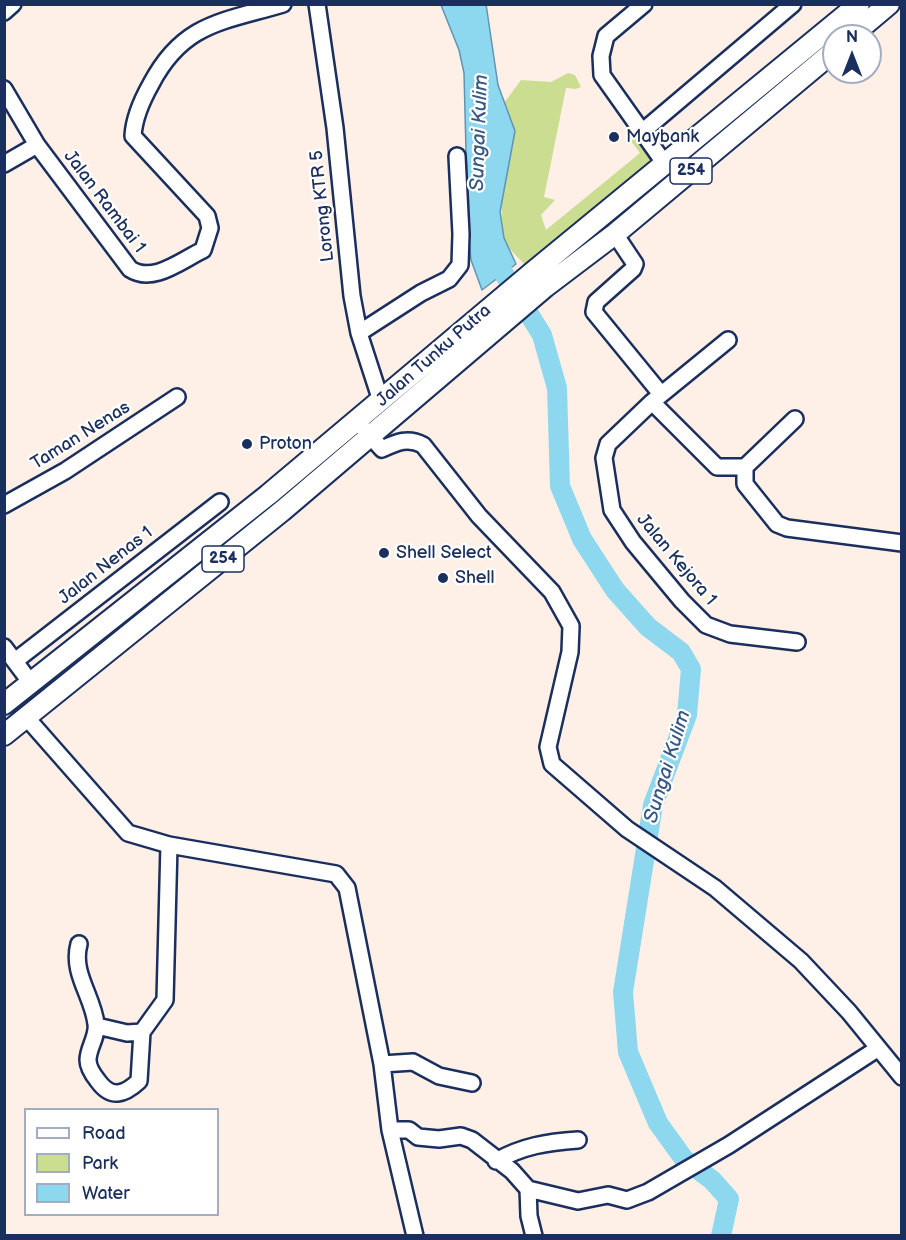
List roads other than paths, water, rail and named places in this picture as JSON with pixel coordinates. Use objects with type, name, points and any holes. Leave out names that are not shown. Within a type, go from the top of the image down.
[{"type":"main road","name":"Jalan Tunku Putra","points":[[4,705],[364,428],[500,327],[539,280],[639,185],[859,4]]},
{"type":"main road","points":[[865,24],[886,7]]},
{"type":"main road","name":"Jalan Tunku Putra","points":[[16,726],[282,511],[364,428],[381,401],[486,311],[615,234],[822,61]]},
{"type":"main road","points":[[665,164],[673,169],[698,166]]},
{"type":"main road","points":[[639,185],[655,184],[664,193]]},
{"type":"main road","points":[[16,726],[31,699],[31,683],[51,685],[73,679]]},
{"type":"street","points":[[4,12],[13,4]]},
{"type":"street","name":"Jalan Rambai 1","points":[[4,89],[37,145],[129,269],[140,276],[151,275],[203,250],[210,228],[207,216],[133,136],[141,103],[156,74],[181,42],[214,24],[283,4]]},
{"type":"street","name":"Lorong KTR 5","points":[[317,4],[335,128],[352,296],[359,333],[381,401]]},
{"type":"street","points":[[644,4],[606,36],[602,51],[602,75],[665,164]]},
{"type":"street","points":[[642,132],[793,4]]},
{"type":"street","points":[[4,164],[37,145]]},
{"type":"street","points":[[359,333],[421,293],[449,279],[459,265],[461,234],[457,156]]},
{"type":"street","points":[[615,234],[635,264],[633,269],[596,302],[594,312],[656,398],[717,467],[745,467],[795,419]]},
{"type":"street","name":"Jalan Kejora 1","points":[[728,340],[656,398],[615,436],[605,450],[612,510],[619,524],[682,601],[706,624],[730,634],[797,642]]},
{"type":"street","name":"Taman Nenas","points":[[4,505],[65,471],[177,397]]},
{"type":"street","points":[[364,428],[382,449],[397,442],[414,440],[423,445],[479,516],[552,592],[571,626],[570,652],[548,747],[552,764],[627,829],[715,888],[801,961],[849,1012],[902,1077]]},
{"type":"street","points":[[745,467],[745,484],[777,524],[787,528],[902,543]]},
{"type":"street","name":"Jalan Nenas 1","points":[[15,661],[220,502]]},
{"type":"street","points":[[4,647],[31,683]]},
{"type":"street","points":[[16,726],[128,833],[169,845],[329,870],[336,874],[347,888],[382,1064],[390,1130],[415,1236]]},
{"type":"street","points":[[79,944],[78,969],[97,1026],[88,1062],[94,1076],[105,1090],[114,1094],[128,1091],[139,1081],[142,1032],[165,1000],[169,845]]},
{"type":"street","points":[[97,1026],[128,1032],[142,1032]]},
{"type":"street","points":[[390,1130],[409,1130],[418,1137],[439,1139],[461,1136],[472,1140],[496,1161],[512,1171],[528,1189],[578,1202],[608,1195],[627,1200],[648,1192],[729,1145],[877,1049]]},
{"type":"street","points":[[382,1064],[413,1062],[439,1076],[472,1083]]},
{"type":"street","points":[[496,1161],[515,1150],[538,1143],[578,1140]]},
{"type":"street","points":[[528,1189],[529,1216],[534,1236]]},
{"type":"water","points":[[486,4],[498,85],[515,131],[500,212],[504,238],[516,264],[482,290],[471,260],[468,230],[464,73],[459,50],[441,5]]},
{"type":"waterway","name":"Sungai Kulim","points":[[491,253],[542,335],[557,388],[560,486],[582,539],[615,590],[648,627],[681,652],[691,669],[687,715],[653,805],[623,992],[628,1052],[658,1123],[684,1159],[712,1180],[729,1199],[721,1236]]},
{"type":"place","name":"Maybank","points":[[614,137]]},
{"type":"place","name":"Proton","points":[[247,444]]},
{"type":"place","name":"Shell Select","points":[[384,553]]},
{"type":"place","name":"Shell","points":[[443,578]]}]
